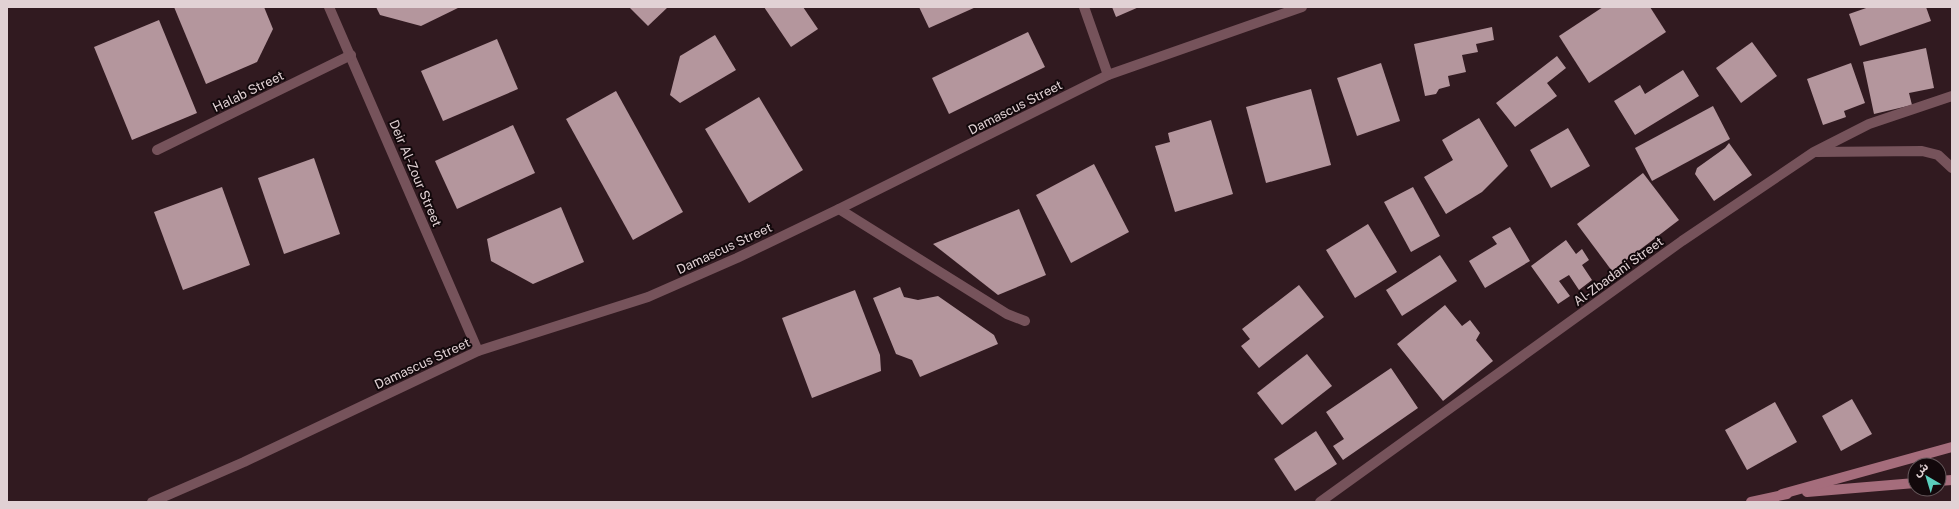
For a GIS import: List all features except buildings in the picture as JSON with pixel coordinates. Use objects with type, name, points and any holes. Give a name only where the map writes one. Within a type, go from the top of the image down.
[{"type":"main road","points":[[1750,502],[1952,447]]},
{"type":"main road","points":[[1782,494],[1907,484]]},
{"type":"street","name":"Deir Al-Zour Street","points":[[329,7],[478,351]]},
{"type":"street","points":[[1084,7],[1108,75]]},
{"type":"street","name":"Damascus Street","points":[[152,502],[244,462],[478,351],[648,297],[737,258],[1108,75],[1302,7]]},
{"type":"street","name":"Halab Street","points":[[157,150],[351,55]]},
{"type":"street","name":"Al-Zbadani Street","points":[[1320,502],[1682,241],[1814,152],[1869,124],[1952,96]]},
{"type":"street","points":[[1814,152],[1922,150],[1938,155],[1952,168]]},
{"type":"street","points":[[839,209],[1007,314],[1025,321]]}]
